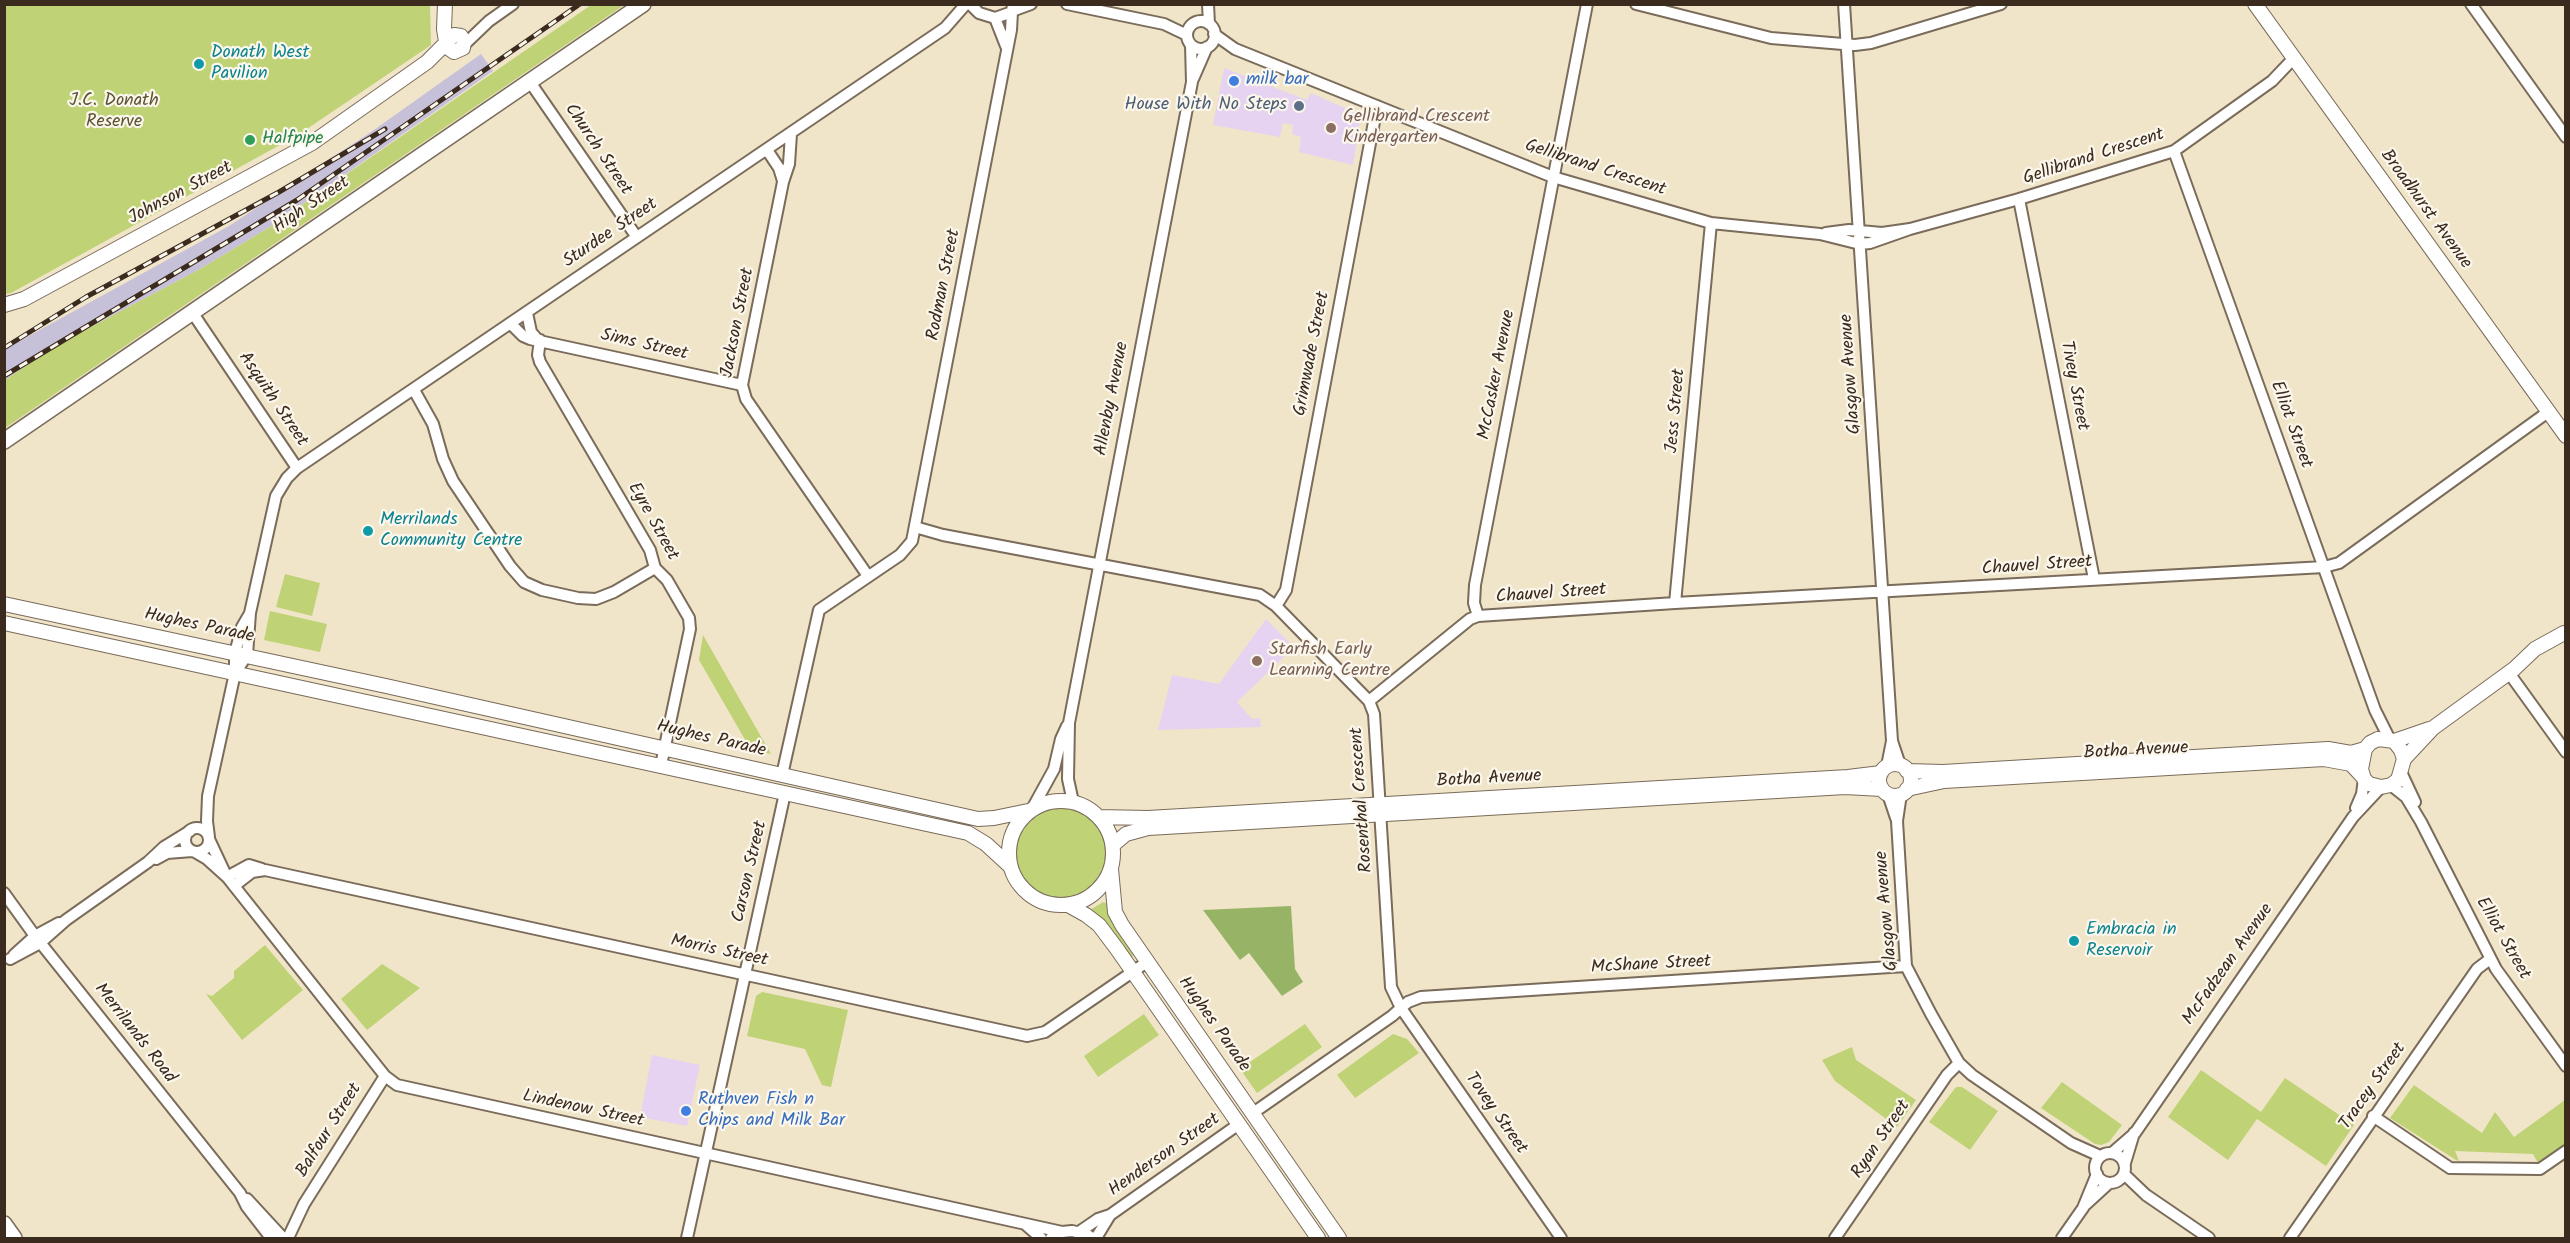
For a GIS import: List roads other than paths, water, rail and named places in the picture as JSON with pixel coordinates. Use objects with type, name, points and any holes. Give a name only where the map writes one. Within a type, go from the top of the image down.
[{"type":"main road","name":"High Street","points":[[4,441],[643,4]]},
{"type":"main road","points":[[4,1224],[14,1239]]},
{"type":"street","points":[[446,4],[444,29],[455,41]]},
{"type":"street","name":"Johnson Street","points":[[4,305],[24,299],[312,143],[455,41],[513,4]]},
{"type":"street","points":[[968,4],[979,13],[995,18],[1012,9],[1032,4]]},
{"type":"street","name":"Sturdee Street","points":[[945,28],[968,4]]},
{"type":"street","points":[[1067,4],[1164,24],[1195,23],[1212,29]]},
{"type":"street","points":[[1164,24],[1199,49],[1208,47],[1212,29],[1206,4]]},
{"type":"street","points":[[1189,40],[1189,28],[1195,23],[1206,4]]},
{"type":"street","name":"McCasker Avenue","points":[[1478,616],[1474,603],[1475,585],[1587,4]]},
{"type":"street","points":[[1636,4],[1771,38],[1848,45],[1871,44],[2001,4]]},
{"type":"street","name":"Glasgow Avenue","points":[[1844,4],[1894,769]]},
{"type":"street","name":"Broadhurst Avenue","points":[[2255,4],[2565,436]]},
{"type":"street","points":[[2472,4],[2565,137]]},
{"type":"street","name":"Rodman Street","points":[[914,530],[1007,49],[1012,9]]},
{"type":"street","name":"Sturdee Street","points":[[297,468],[945,28],[979,13]]},
{"type":"street","points":[[995,18],[1007,49]]},
{"type":"street","name":"Gellibrand Crescent","points":[[1212,29],[1234,49]]},
{"type":"street","name":"Allenby Avenue","points":[[1189,40],[1192,82]]},
{"type":"street","name":"Gellibrand Crescent","points":[[1208,47],[1234,49],[1553,177],[1711,222],[1820,234],[1860,244],[2019,199],[2174,151],[2297,64]]},
{"type":"street","name":"Allenby Avenue","points":[[1073,802],[1068,772],[1069,723],[1192,82],[1208,47]]},
{"type":"street","name":"Church Street","points":[[530,82],[636,236]]},
{"type":"street","name":"Grimwade Street","points":[[1276,606],[1286,590],[1377,106]]},
{"type":"street","name":"Jackson Street","points":[[791,134],[789,164],[783,182],[742,385],[746,399],[868,576]]},
{"type":"street","points":[[767,150],[779,168],[783,182]]},
{"type":"street","name":"Elliot Street","points":[[2174,151],[2375,710],[2392,740]]},
{"type":"street","name":"Tivey Street","points":[[2019,199],[2094,579]]},
{"type":"street","name":"Jess Street","points":[[1676,603],[1711,222]]},
{"type":"street","name":"Gellibrand Crescent","points":[[1820,234],[1859,231],[1882,233],[1910,229]]},
{"type":"street","name":"Asquith Street","points":[[192,312],[297,468],[287,478],[276,496],[250,614],[242,627],[241,654],[208,796],[209,838]]},
{"type":"street","points":[[527,313],[531,332],[539,340]]},
{"type":"street","name":"Sims Street","points":[[511,324],[523,336],[742,385]]},
{"type":"street","name":"Eyre Street","points":[[539,340],[540,363],[650,550],[655,568],[667,580],[690,623],[661,765]]},
{"type":"street","points":[[414,390],[433,424],[443,459],[453,481],[510,566],[525,582],[542,591],[596,599],[614,592],[655,568]]},
{"type":"street","name":"Chauvel Street","points":[[1478,616],[2324,567],[2339,563],[2548,412]]},
{"type":"street","points":[[785,793],[782,775],[819,610],[905,551],[912,542],[914,530]]},
{"type":"street","name":"Rosenthal Crescent","points":[[914,530],[1260,595],[1276,606],[1369,701],[1374,714],[1391,987],[1401,1008]]},
{"type":"street","name":"Hughes Parade","points":[[4,604],[386,686],[978,819],[1030,810]]},
{"type":"street","points":[[1369,701],[1470,619],[1478,616]]},
{"type":"street","name":"Hughes Parade","points":[[4,623],[968,833],[986,844],[1010,866]]},
{"type":"street","points":[[2433,728],[2370,745],[2362,759],[2364,778],[2369,784],[2386,786],[2433,728],[2511,671],[2535,649],[2564,632]]},
{"type":"street","points":[[2511,671],[2565,752]]},
{"type":"street","points":[[382,705],[386,686]]},
{"type":"street","name":"Elliot Street","points":[[2370,745],[2377,728],[2375,710]]},
{"type":"street","name":"Allenby Avenue","points":[[1030,810],[1054,769],[1061,739],[1069,723]]},
{"type":"street","points":[[2392,740],[2401,750],[2403,765]]},
{"type":"street","name":"Botha Avenue","points":[[1113,845],[1126,834],[1148,828],[1239,818],[1710,790],[1845,787],[1894,791],[1944,781],[2031,771],[2252,758],[2328,749],[2351,753],[2370,745]]},
{"type":"street","name":"Botha Avenue","points":[[2252,758],[2337,760],[2351,764],[2364,778]]},
{"type":"street","name":"Elliot Street","points":[[2403,765],[2421,822]]},
{"type":"street","points":[[1054,769],[1068,772]]},
{"type":"street","points":[[1894,769],[1910,780],[1894,791],[1879,781],[1894,769]]},
{"type":"street","name":"Botha Avenue","points":[[1710,790],[1848,777],[1894,769],[2031,771]]},
{"type":"street","name":"McFadzean Avenue","points":[[2353,817],[2362,794],[2364,778]]},
{"type":"street","name":"Elliot Street","points":[[2386,786],[2406,797],[2421,822],[2490,959],[2565,1066]]},
{"type":"street","name":"McFadzean Avenue","points":[[2112,1153],[2134,1133],[2353,817],[2386,786]]},
{"type":"street","name":"Glasgow Avenue","points":[[1894,791],[1906,966],[1959,1063],[1972,1075],[2071,1143],[2097,1166],[2119,1175]]},
{"type":"street","name":"Carson Street","points":[[687,1239],[785,793]]},
{"type":"street","name":"Asquith Street","points":[[191,830],[208,796]]},
{"type":"street","points":[[1059,800],[1083,805],[1099,817],[1108,830],[1113,845],[1111,869],[1104,882],[1094,893],[1082,901],[1068,905],[1055,905],[1032,896],[1022,888],[1010,866],[1009,850],[1011,836],[1018,822],[1030,810],[1059,800]]},
{"type":"street","name":"Botha Avenue","points":[[1099,817],[1239,818]]},
{"type":"street","points":[[7,961],[148,862],[164,847],[191,830],[202,829],[209,838],[206,849],[167,854],[148,862]]},
{"type":"street","points":[[191,830],[185,842],[194,852]]},
{"type":"street","name":"Lindenow Street","points":[[209,838],[230,881]]},
{"type":"street","name":"Lindenow Street","points":[[194,852],[207,859],[230,881],[385,1076],[404,1088],[1062,1232],[1079,1232]]},
{"type":"street","name":"Hughes Parade","points":[[1111,869],[1115,912],[1147,962],[1339,1239]]},
{"type":"street","name":"Morris Street","points":[[230,881],[252,872],[265,870],[1034,1036],[1045,1032],[1147,962]]},
{"type":"street","name":"Merrilands Road","points":[[4,892],[38,939],[240,1193],[251,1202],[280,1238]]},
{"type":"street","name":"Hughes Parade","points":[[1068,905],[1098,925],[1318,1239]]},
{"type":"street","name":"Tracey Street","points":[[2290,1239],[2476,969],[2490,959]]},
{"type":"street","name":"McShane Street","points":[[1401,1008],[1408,1002],[1421,997],[1906,966]]},
{"type":"street","points":[[1253,1113],[1401,1008]]},
{"type":"street","name":"Tovey Street","points":[[1401,1008],[1561,1239]]},
{"type":"street","name":"Ryan Street","points":[[1835,1239],[1947,1075],[1959,1063]]},
{"type":"street","name":"Balfour Street","points":[[280,1238],[385,1076]]},
{"type":"street","points":[[2373,1116],[2450,1168],[2540,1169],[2565,1151]]},
{"type":"street","name":"Henderson Street","points":[[1079,1232],[1098,1219],[1110,1215],[1239,1124]]},
{"type":"street","name":"McFadzean Avenue","points":[[2062,1239],[2083,1208],[2119,1175],[2134,1133]]},
{"type":"street","points":[[2097,1166],[2112,1153],[2120,1156],[2119,1175],[2209,1239]]},
{"type":"street","name":"McFadzean Avenue","points":[[2083,1208],[2097,1166]]},
{"type":"street","points":[[1293,1202],[1307,1192]]},
{"type":"street","name":"Henderson Street","points":[[1094,1239],[1110,1215]]},
{"type":"street","points":[[1026,1224],[1041,1239]]},
{"type":"street","points":[[1051,1239],[1062,1232]]},
{"type":"street","points":[[1079,1232],[1094,1239]]},
{"type":"railway","points":[[4,376],[297,200],[580,4]]},
{"type":"railway","points":[[4,348],[86,297],[279,192],[385,129]]},
{"type":"place","name":"Donath West Pavilion","points":[[199,64]]},
{"type":"place","name":"milk bar","points":[[1234,81]]},
{"type":"place","name":"House With No Steps","points":[[1299,106]]},
{"type":"place","name":"Gellibrand Crescent Kindergarten","points":[[1331,128]]},
{"type":"place","name":"Halfpipe","points":[[250,140]]},
{"type":"place","name":"Merrilands Community Centre","points":[[368,531]]},
{"type":"place","name":"Starfish Early Learning Centre","points":[[1257,661]]},
{"type":"place","name":"Embracia in Reservoir","points":[[2074,941]]},
{"type":"place","name":"Ruthven Fish n Chips and Milk Bar","points":[[686,1111]]},
{"type":"park label","name":"J.C. Donath Reserve","points":[[114,112]]}]
